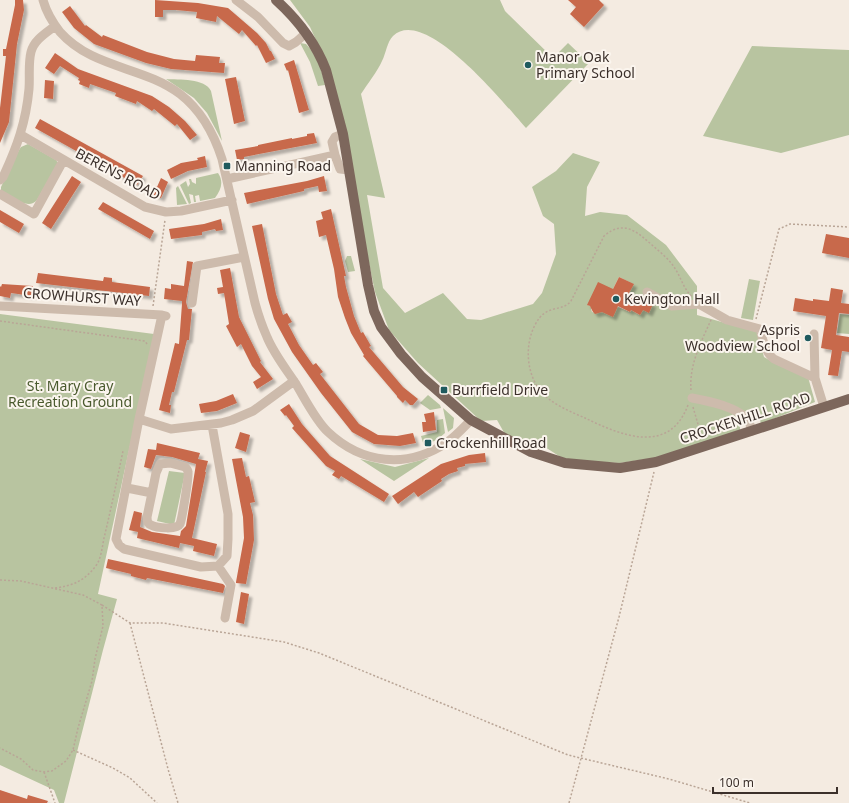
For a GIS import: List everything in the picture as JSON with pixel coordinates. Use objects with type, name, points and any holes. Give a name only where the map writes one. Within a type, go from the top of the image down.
[{"type":"main road","name":"CROCKENHILL ROAD","points":[[276,0],[306,34],[323,62],[326,70],[343,134],[368,285],[374,311],[381,327],[401,354],[422,377],[470,420],[531,452],[565,463],[620,468],[656,462],[849,399]]},
{"type":"street","points":[[43,0],[55,26],[67,40],[85,53],[158,81],[186,99],[208,123],[218,147],[227,179],[255,303],[267,338],[311,409],[327,431],[352,450],[368,456],[389,460],[404,459],[417,457],[447,442],[470,420]]},
{"type":"street","points":[[236,0],[258,17],[283,43],[289,46],[306,34]]},
{"type":"street","points":[[0,180],[3,177],[21,135],[29,89],[31,52],[40,38],[55,26]]},
{"type":"street","points":[[343,134],[335,137],[332,142],[340,169],[350,170]]},
{"type":"street","name":"BERENS ROAD","points":[[21,135],[145,207],[166,212],[181,211],[232,200]]},
{"type":"street","points":[[227,179],[335,155]]},
{"type":"street","points":[[0,194],[34,214],[63,160]]},
{"type":"street","points":[[192,303],[197,266],[244,257]]},
{"type":"street","points":[[647,292],[672,306],[699,304],[727,320],[760,329],[768,355],[815,378]]},
{"type":"street","name":"CROWHURST WAY","points":[[0,306],[164,316],[139,419]]},
{"type":"street","points":[[814,334],[815,378],[824,407]]},
{"type":"street","points":[[212,425],[228,514],[227,556],[218,566],[201,567],[124,549],[119,545],[116,539],[127,488],[139,419],[171,429],[212,425],[232,420],[253,411],[294,381]]},
{"type":"street","points":[[692,398],[713,402],[739,412],[749,421],[752,431]]},
{"type":"street","points":[[170,463],[185,467],[188,472],[185,496],[180,524],[176,528],[171,529],[151,525],[148,521],[147,517],[152,492],[156,473],[160,464],[170,463]]},
{"type":"street","points":[[127,488],[152,492]]},
{"type":"street","points":[[218,566],[231,585],[225,618]]},
{"type":"path","points":[[152,316],[166,212]]},
{"type":"path","points":[[754,327],[779,229],[790,224],[849,227]]},
{"type":"path","points":[[692,398],[682,417],[676,425],[668,431],[655,437],[643,438],[631,436],[604,427],[552,400],[540,390],[532,377],[528,355],[533,330],[539,318],[554,308],[567,306],[604,236],[613,230],[628,228],[641,236],[674,267],[687,292],[699,304]]},
{"type":"path","points":[[704,446],[692,398],[690,378],[694,361],[714,312]]},
{"type":"path","points":[[0,321],[145,341],[147,344],[146,348]]},
{"type":"path","points":[[55,588],[69,586],[76,583],[85,577],[96,566],[102,546],[124,448]]},
{"type":"path","points":[[569,803],[619,617],[656,462]]},
{"type":"path","points":[[0,580],[20,581],[83,595],[130,623],[163,623],[284,642],[319,653],[568,754],[669,779],[750,803]]},
{"type":"path","points":[[0,748],[21,759],[33,770],[44,772],[52,771],[66,761],[73,750],[92,680],[94,659],[103,626],[102,605]]},
{"type":"path","points":[[130,623],[178,803]]},
{"type":"path","points":[[73,750],[113,768],[130,778],[157,803]]},
{"type":"path","points":[[44,772],[55,803]]},
{"type":"green space","points":[[290,0],[500,0],[505,11],[553,58],[568,43],[589,63],[526,128],[484,81],[444,46],[425,34],[407,30],[391,38],[380,65],[361,94],[385,198],[367,195],[383,288],[405,313],[443,293],[467,319],[481,320],[533,304],[542,293],[556,254],[554,224],[543,216],[532,187],[556,171],[573,153],[600,162],[587,187],[585,216],[600,212],[627,215],[666,245],[697,286],[697,315],[757,332],[764,357],[778,365],[808,377],[815,402],[761,424],[759,416],[740,422],[740,430],[660,457],[620,463],[565,460],[545,447],[526,447],[506,436],[497,420],[481,421],[418,363],[389,330],[375,292],[328,66],[310,27]],"holes":[[[619,277],[633,284],[629,293],[640,315],[631,310],[630,312],[618,307],[595,313],[592,312],[592,307],[588,305],[613,289]]]},
{"type":"green space","points":[[300,43],[306,44],[316,58],[321,68],[325,85],[318,86],[310,62]]},
{"type":"green space","points":[[752,46],[849,50],[849,135],[781,153],[703,136]]},
{"type":"green space","points":[[166,79],[191,80],[208,87],[211,91],[222,141],[207,113],[194,98]]},
{"type":"green space","points":[[28,144],[56,160],[58,163],[37,200],[29,204],[19,202],[1,191],[1,187],[19,150],[21,147]]},
{"type":"green space","points":[[218,173],[221,180],[221,186],[215,198],[200,201],[199,195],[195,196],[196,202],[194,202],[193,195],[189,194],[191,203],[189,204],[180,185],[186,181],[188,187],[190,184],[189,179],[196,184],[196,178]]},
{"type":"green space","points":[[178,186],[187,204],[177,205],[176,188]]},
{"type":"green space","points":[[347,256],[351,256],[355,271],[348,272],[345,261]]},
{"type":"green space","points":[[749,279],[760,281],[753,320],[741,318]]},
{"type":"green space","name":"St. Mary Cray Recreation Ground","points":[[0,314],[154,334],[98,594],[117,599],[64,803],[59,803],[54,790],[0,765]]},
{"type":"green space","points":[[840,314],[849,315],[849,334],[837,333]]},
{"type":"green space","points":[[428,395],[440,405],[441,408],[430,410],[420,403]]},
{"type":"green space","points":[[443,408],[454,418],[453,428],[448,432]]},
{"type":"green space","points":[[443,419],[445,433],[438,439],[424,446],[421,436],[437,432],[437,420]]},
{"type":"green space","points":[[429,458],[394,481],[360,459],[395,467]]},
{"type":"green space","points":[[169,471],[185,473],[174,525],[157,521]]},
{"type":"building","points":[[15,0],[23,0],[24,10],[17,44],[9,122],[0,143],[0,108],[6,56],[3,56],[3,49],[6,49]]},
{"type":"building","points":[[155,0],[198,3],[228,8],[257,33],[266,43],[275,59],[266,63],[257,45],[256,46],[242,30],[239,34],[217,16],[216,22],[196,18],[197,12],[163,10],[163,17],[155,17]]},
{"type":"building","points":[[568,0],[599,0],[604,5],[584,27],[570,14],[576,7]]},
{"type":"building","points":[[70,6],[85,26],[86,25],[102,37],[103,35],[147,52],[174,59],[195,61],[196,55],[220,57],[219,63],[225,63],[224,73],[171,69],[146,63],[94,44],[74,28],[62,12]]},
{"type":"building","points":[[55,53],[78,69],[152,96],[169,107],[185,121],[197,135],[190,140],[177,124],[175,126],[154,109],[152,111],[137,101],[136,104],[115,96],[116,93],[90,84],[89,88],[79,84],[79,78],[60,66],[54,74],[45,68]]},
{"type":"building","points":[[294,60],[309,110],[299,113],[288,70],[287,71],[284,64]]},
{"type":"building","points":[[236,77],[245,121],[234,124],[225,79]]},
{"type":"building","points":[[45,80],[54,81],[53,99],[44,98]]},
{"type":"building","points":[[40,119],[143,176],[137,185],[35,128]]},
{"type":"building","points":[[314,133],[317,143],[244,157],[244,159],[237,160],[235,150],[307,136],[307,134]]},
{"type":"building","points":[[205,156],[207,167],[188,171],[171,179],[167,170],[181,163],[198,160],[197,158]]},
{"type":"building","points":[[72,176],[81,182],[51,229],[42,223]]},
{"type":"building","points":[[324,176],[327,191],[319,192],[318,186],[304,189],[304,191],[247,204],[244,193],[307,181]]},
{"type":"building","points":[[161,178],[168,182],[161,198],[151,194],[155,186],[157,187]]},
{"type":"building","points":[[103,202],[154,231],[150,239],[98,209]]},
{"type":"building","points":[[331,209],[346,276],[344,276],[346,287],[354,316],[361,333],[363,332],[371,346],[369,347],[403,387],[418,399],[413,405],[410,405],[405,400],[403,403],[397,397],[363,356],[364,355],[351,333],[338,297],[334,269],[326,235],[319,237],[316,221],[323,219],[321,212]]},
{"type":"building","points":[[0,210],[24,224],[19,233],[0,222]]},
{"type":"building","points":[[221,219],[223,230],[216,231],[215,229],[202,232],[202,235],[171,239],[169,229],[204,224]]},
{"type":"building","points":[[262,224],[276,294],[283,315],[287,313],[292,322],[288,324],[299,345],[313,365],[316,363],[323,372],[320,374],[359,424],[378,435],[397,436],[413,433],[416,443],[400,446],[374,444],[352,432],[321,393],[292,352],[274,319],[268,299],[252,226]]},
{"type":"building","points":[[826,234],[849,238],[849,258],[822,253]]},
{"type":"building","points":[[187,261],[193,262],[186,302],[188,309],[192,309],[189,340],[187,340],[174,392],[172,392],[169,405],[171,405],[170,413],[159,410],[175,343],[179,344],[182,301],[164,299],[165,288],[171,289],[171,284],[184,286]]},
{"type":"building","points":[[230,268],[239,317],[261,361],[260,362],[273,379],[257,389],[253,382],[261,377],[252,366],[241,344],[237,347],[226,326],[229,324],[224,293],[218,294],[217,288],[223,287],[220,270]]},
{"type":"building","points":[[38,273],[103,281],[104,277],[112,278],[112,282],[150,287],[149,296],[36,283]]},
{"type":"building","name":"Kevington Hall","points":[[619,277],[634,284],[629,293],[653,304],[649,313],[643,310],[640,315],[631,310],[630,312],[618,306],[613,317],[602,312],[595,314],[590,306],[587,305],[598,282],[613,289]]},
{"type":"building","points":[[2,284],[33,286],[32,296],[11,293],[10,298],[0,296],[0,286],[1,287]]},
{"type":"building","points":[[831,288],[843,290],[841,303],[849,304],[849,314],[839,313],[836,335],[849,337],[849,352],[842,351],[838,376],[828,375],[832,350],[821,348],[826,316],[793,311],[795,298],[813,301],[813,299],[829,301]]},
{"type":"building","points":[[233,394],[237,403],[217,411],[201,413],[199,404],[216,401]]},
{"type":"building","points":[[289,404],[302,424],[330,456],[389,494],[384,502],[341,476],[339,479],[332,475],[335,471],[326,466],[292,428],[294,426],[286,415],[285,416],[280,410]]},
{"type":"building","points":[[434,412],[436,430],[423,432],[422,422],[426,422],[424,414]]},
{"type":"building","points":[[240,432],[250,435],[246,452],[235,448]]},
{"type":"building","points":[[157,443],[200,453],[198,459],[208,461],[192,538],[217,544],[214,556],[193,551],[194,546],[180,543],[179,548],[137,538],[138,532],[129,530],[134,511],[142,513],[140,527],[152,532],[180,536],[181,531],[186,526],[196,464],[172,457],[156,455],[151,469],[144,467],[148,449],[156,450]]},
{"type":"building","points":[[485,453],[486,462],[465,464],[465,466],[457,468],[458,471],[441,479],[442,481],[418,497],[414,492],[398,504],[392,496],[441,464],[469,455]]},
{"type":"building","points":[[242,458],[246,477],[249,476],[255,502],[250,503],[253,515],[254,540],[246,584],[236,583],[244,538],[243,517],[232,459]]},
{"type":"building","points":[[108,559],[223,584],[225,586],[223,593],[147,578],[146,580],[131,576],[131,574],[106,568]]},
{"type":"building","points":[[241,592],[249,594],[244,624],[236,622]]},
{"type":"building","points":[[0,790],[27,799],[28,795],[48,801],[47,803],[0,803]]},
{"type":"place","name":"Manor Oak Primary School","points":[[528,65]]},
{"type":"place","name":"Manning Road","points":[[227,166]]},
{"type":"place","name":"Kevington Hall","points":[[616,299]]},
{"type":"place","name":"Aspris Woodview School","points":[[808,338]]},
{"type":"place","name":"Burrfield Drive","points":[[444,390]]},
{"type":"place","name":"Crockenhill Road","points":[[428,443]]}]
